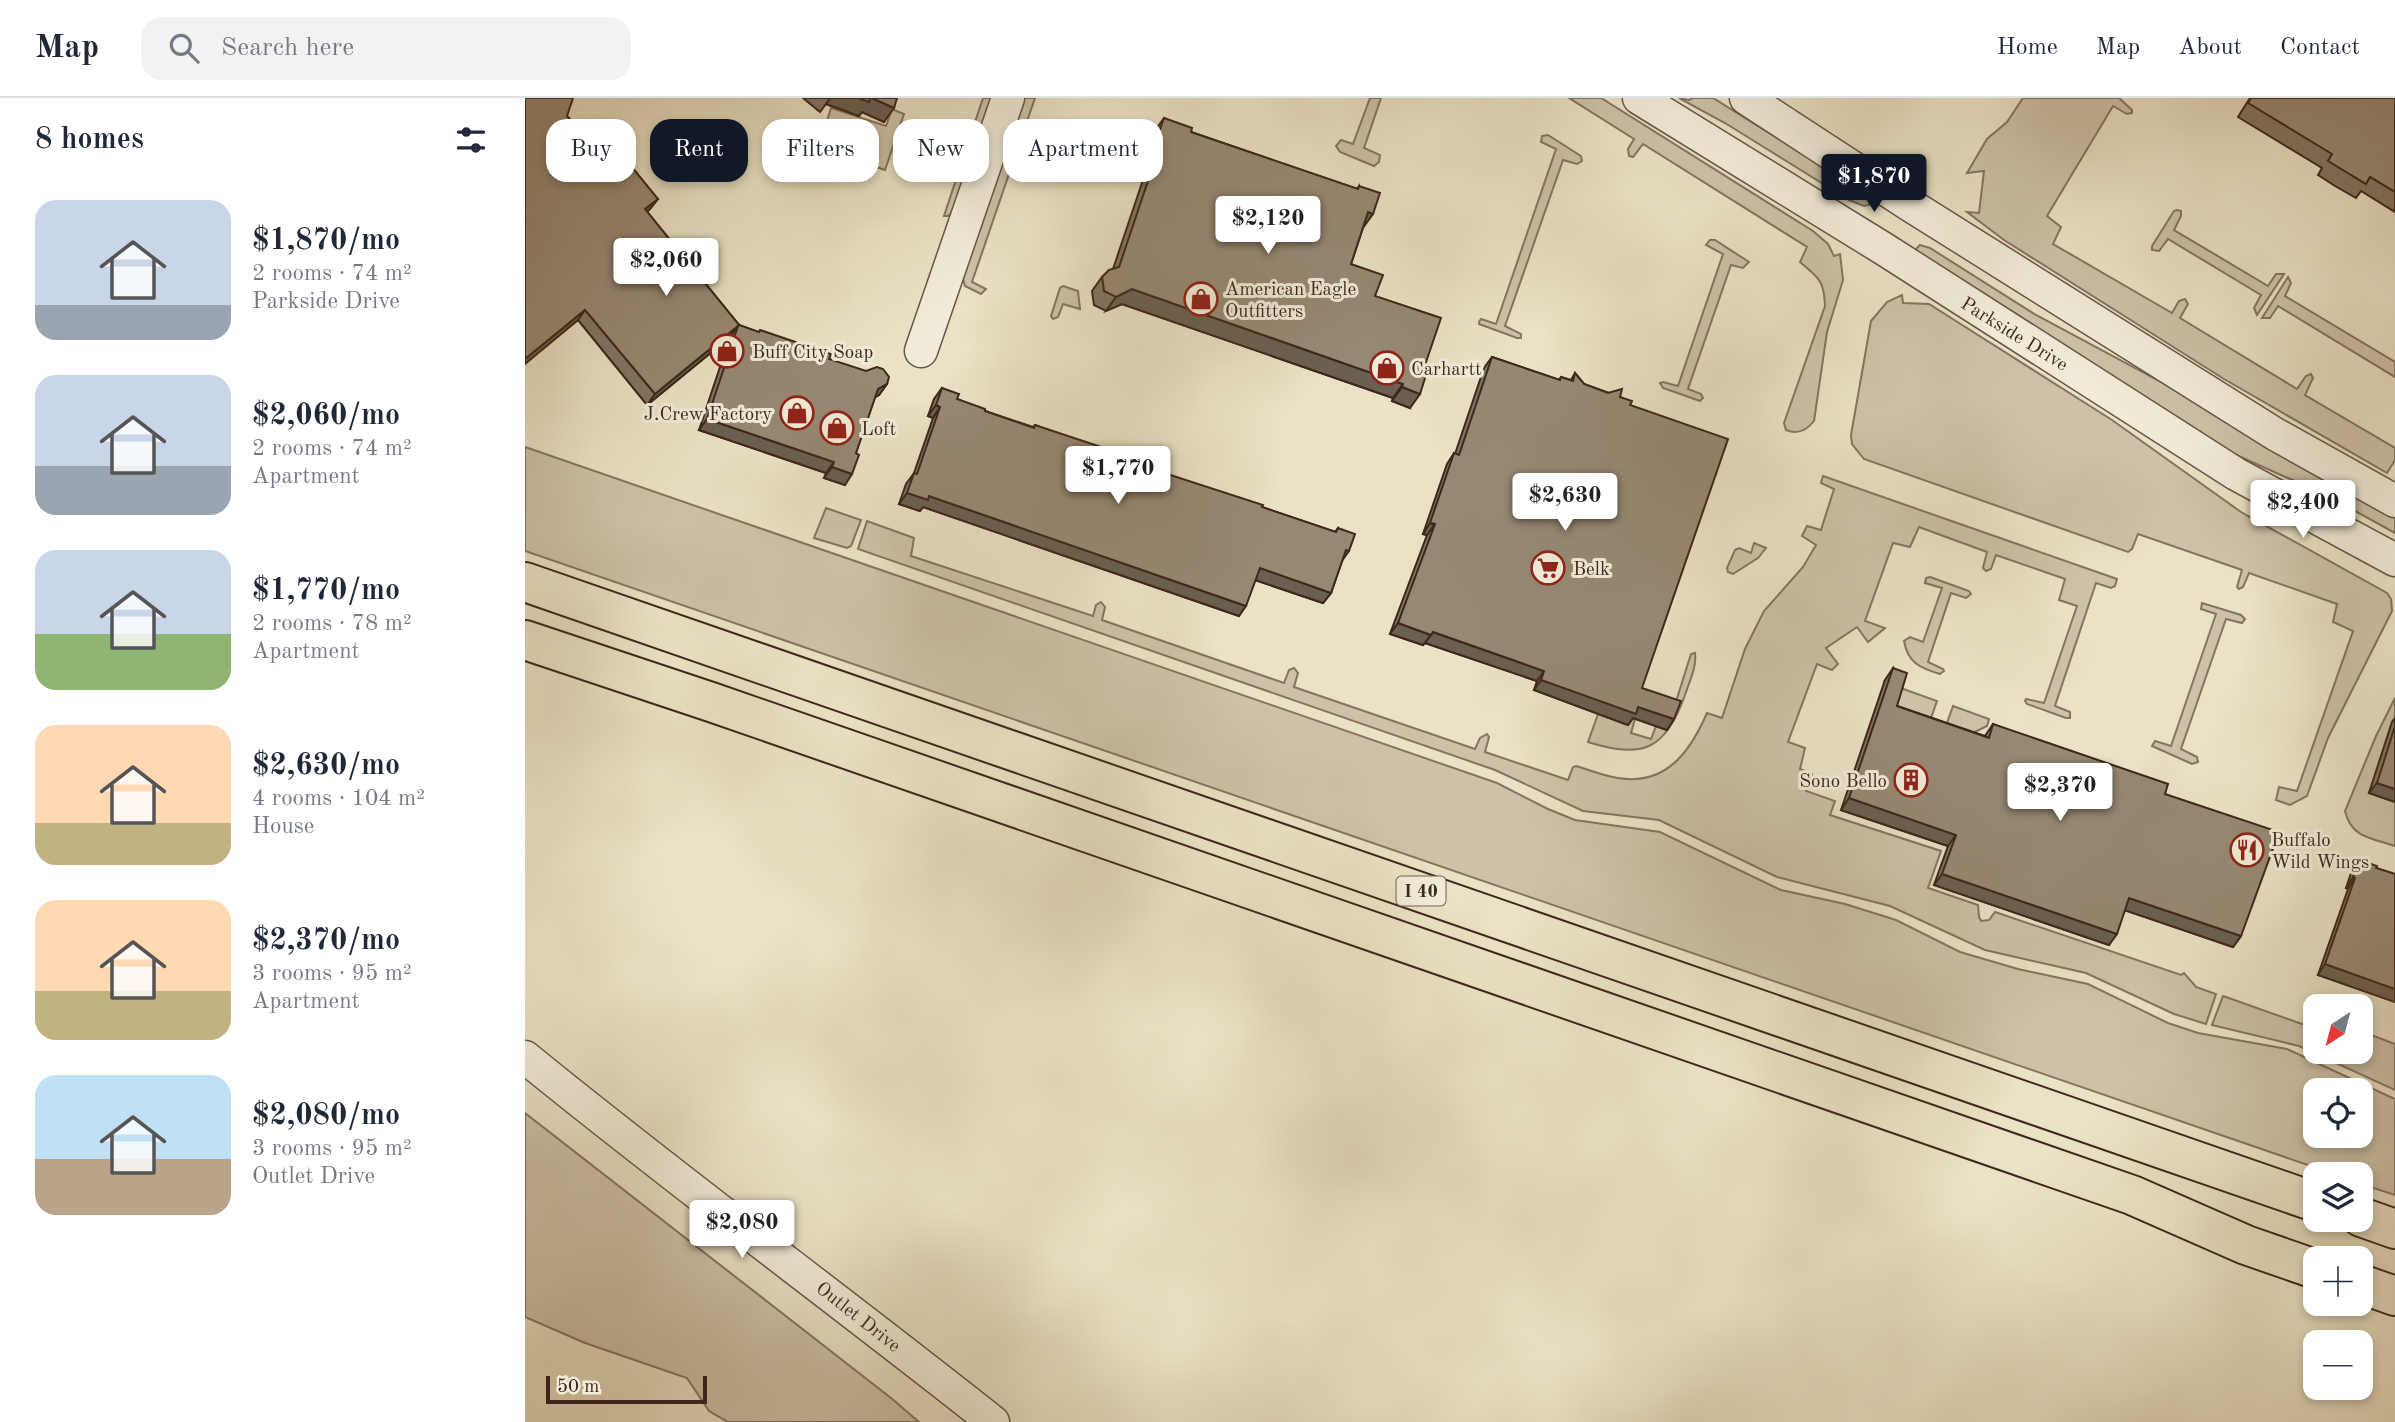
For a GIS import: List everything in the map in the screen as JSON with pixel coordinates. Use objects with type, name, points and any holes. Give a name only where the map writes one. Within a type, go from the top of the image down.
[{"type":"highway","name":"I 40","points":[[525,582],[2303,1198]]},
{"type":"highway","points":[[525,640],[2132,1195],[2246,1245],[2303,1265]]},
{"type":"highway","points":[[2373,1221],[2395,1229]]},
{"type":"highway","points":[[2373,1288],[2395,1296]]},
{"type":"street","points":[[921,351],[1008,98]]},
{"type":"street","name":"Parkside Drive","points":[[1639,98],[1884,249],[2236,474],[2395,560]]},
{"type":"street","points":[[1746,98],[1910,205],[2275,434],[2395,501]]},
{"type":"street","points":[[1884,249],[1910,205]]},
{"type":"street","name":"Outlet Drive","points":[[525,1057],[993,1422]]},
{"type":"shaded area","points":[[983,98],[995,98],[988,119],[976,119]]},
{"type":"shaded area","points":[[1022,98],[1035,98],[1028,119],[1015,119]]},
{"type":"shaded area","points":[[1370,98],[1381,98],[1364,148],[1380,155],[1379,162],[1374,166],[1340,152],[1336,146],[1341,140],[1353,144]]},
{"type":"shaded area","points":[[1569,98],[1601,98],[1813,231],[1828,244],[1834,256],[1840,254],[1843,280],[1827,332],[1814,421],[1808,427],[1798,432],[1790,431],[1786,430],[1784,423],[1825,306],[1819,280],[1800,262],[1807,247],[1643,144],[1633,157],[1629,156],[1628,149],[1634,139]]},
{"type":"shaded area","points":[[1679,98],[1713,98],[1851,184],[1870,199],[1869,205],[1864,206],[1849,200],[1725,123]]},
{"type":"shaded area","points":[[2023,98],[2119,98],[2132,110],[2132,113],[2127,114],[2113,106],[2047,216],[2061,227],[2053,244],[2172,313],[2179,301],[2185,299],[2188,304],[2180,318],[2297,389],[2306,376],[2311,374],[2313,378],[2305,395],[2395,448],[2395,460],[2387,473],[2224,379],[2004,240],[1967,212],[1979,213],[1984,171],[1967,173],[1987,139],[2007,122]]},
{"type":"shaded area","points":[[831,108],[865,119],[828,119]]},
{"type":"shaded area","points":[[892,109],[904,114],[902,119],[893,119],[893,146],[885,170],[879,168],[879,124],[886,126]]},
{"type":"shaded area","points":[[1548,135],[1581,156],[1582,161],[1577,164],[1563,160],[1505,326],[1521,334],[1521,338],[1517,338],[1479,322],[1481,319],[1496,324],[1556,149],[1541,142],[1542,136]]},
{"type":"shaded area","points":[[1003,154],[1003,182],[1006,182],[972,282],[986,289],[981,294],[965,286],[962,275]]},
{"type":"shaded area","points":[[955,182],[965,182],[955,210],[944,216]]},
{"type":"shaded area","points":[[2177,210],[2181,211],[2181,216],[2174,230],[2268,286],[2276,274],[2284,274],[2257,315],[2254,308],[2261,295],[2168,239],[2159,251],[2152,250],[2152,246]]},
{"type":"shaded area","points":[[1710,240],[1715,240],[1749,262],[1743,268],[1731,265],[1688,389],[1701,394],[1703,398],[1700,401],[1663,388],[1660,383],[1678,386],[1723,254],[1706,245]]},
{"type":"shaded area","points":[[1920,245],[1930,248],[2036,315],[2193,399],[2395,516],[2395,533],[2328,496],[2223,449],[1916,254],[1915,250]]},
{"type":"shaded area","points":[[2288,277],[2291,283],[2285,296],[2395,362],[2395,377],[2278,306],[2270,318],[2262,318]]},
{"type":"shaded area","points":[[1063,286],[1078,291],[1080,309],[1063,304],[1058,317],[1053,319],[1051,316]]},
{"type":"shaded area","points":[[1902,295],[1903,303],[1929,304],[2112,420],[2241,512],[2387,593],[2391,599],[2392,611],[2328,738],[2307,796],[2290,805],[2276,800],[2279,787],[2297,791],[2353,631],[2333,622],[2337,604],[2249,573],[2243,587],[2239,589],[2237,587],[2242,570],[2138,534],[2128,552],[1864,459],[1852,444],[1851,435],[1871,321],[1887,302]]},
{"type":"shaded area","points":[[525,447],[1497,783],[1575,820],[1660,832],[1781,890],[1845,904],[1896,920],[1960,952],[2018,969],[2088,984],[2168,1023],[2198,1033],[2287,1049],[2303,1056],[2303,1064],[2319,1064],[2350,1078],[2303,1078],[2303,1148],[2373,1148],[2373,1089],[2395,1099],[2395,1195],[2373,1188],[2373,1162],[2303,1163],[525,551]]},
{"type":"shaded area","points":[[1823,476],[2117,579],[2115,586],[2111,588],[2096,583],[2055,706],[2070,712],[2070,718],[2066,718],[2025,701],[2044,703],[2077,606],[2059,600],[2065,579],[1996,555],[1991,569],[1986,571],[1983,568],[1987,552],[1919,527],[1910,547],[1893,543],[1865,621],[1885,628],[1868,642],[1857,627],[1826,648],[1838,664],[1832,670],[1817,664],[1788,742],[1805,748],[1800,769],[1812,774],[1806,791],[1835,801],[1830,815],[1941,851],[1928,888],[1978,905],[1981,921],[1989,920],[1995,912],[2181,975],[2184,973],[2196,987],[2216,994],[2206,1024],[2174,1014],[2086,973],[1985,950],[1890,906],[1777,877],[1659,820],[1583,811],[1495,770],[858,549],[867,521],[914,538],[911,556],[1093,616],[1096,605],[1101,602],[1105,607],[1102,620],[1284,683],[1289,670],[1294,668],[1298,673],[1294,687],[1475,749],[1480,738],[1487,734],[1489,737],[1485,752],[1568,780],[1573,767],[1576,766],[1613,777],[1635,779],[1650,777],[1674,763],[1693,741],[1707,713],[1722,718],[1745,649],[1764,611],[1803,567],[1816,545],[1802,536],[1807,526],[1821,530],[1834,489],[1821,483]]},
{"type":"shaded area","points":[[826,508],[861,520],[851,546],[847,548],[814,538]]},
{"type":"shaded area","points":[[1754,543],[1766,548],[1758,558],[1733,574],[1728,572],[1727,568],[1735,550],[1739,548],[1751,553]]},
{"type":"shaded area","points":[[1930,577],[1971,594],[1966,598],[1951,593],[1928,662],[1943,669],[1940,674],[1916,664],[1904,641],[1910,637],[1923,642],[1942,588],[1925,583],[1926,578]]},
{"type":"shaded area","points":[[2202,603],[2241,615],[2245,619],[2242,623],[2226,619],[2181,749],[2197,757],[2198,762],[2192,764],[2152,746],[2155,741],[2171,746],[2216,614],[2201,609]]},
{"type":"shaded area","points":[[1695,653],[1695,664],[1678,713],[1670,728],[1660,738],[1650,746],[1624,750],[1588,742],[1598,714],[1628,724],[1631,717],[1635,719],[1631,733],[1651,739],[1656,726],[1667,730],[1691,654]]},
{"type":"shaded area","points":[[1884,682],[1937,701],[1931,718],[1890,706]]},
{"type":"shaded area","points":[[2395,698],[2395,723],[2369,793],[2395,802],[2395,846],[2357,832],[2345,811]]},
{"type":"shaded area","points":[[1953,706],[1989,719],[1987,726],[1973,733],[1949,726],[1947,723]]},
{"type":"shaded area","points":[[2223,996],[2303,1024],[2303,1048],[2299,1046],[2212,1025]]},
{"type":"shaded area","points":[[2373,1036],[2395,1044],[2395,1090],[2338,1064],[2373,1064]]},
{"type":"shaded area","points":[[525,1113],[919,1422],[728,1422],[709,1411],[687,1378],[585,1343],[525,1317]]},
{"type":"building","points":[[525,98],[573,98],[567,116],[569,119],[546,119],[546,182],[636,182],[636,172],[658,199],[645,209],[739,325],[831,354],[829,359],[866,371],[877,367],[883,369],[889,377],[887,384],[878,389],[856,453],[859,455],[852,474],[832,467],[834,462],[707,419],[738,326],[655,394],[585,310],[525,359]]},
{"type":"building","points":[[872,98],[897,98],[894,108]]},
{"type":"building","points":[[2251,98],[2395,98],[2395,192],[2370,177],[2366,184],[2328,161],[2332,154],[2248,103]]},
{"type":"building","points":[[1164,118],[1192,128],[1191,132],[1358,189],[1359,186],[1380,193],[1373,214],[1368,212],[1351,264],[1383,275],[1375,296],[1441,318],[1422,374],[1426,375],[1420,394],[1402,387],[1403,384],[1132,289],[1116,297],[1104,291],[1102,277],[1109,270],[1119,267],[1148,182],[1163,182]]},
{"type":"building","name":"Belk","points":[[1492,357],[1560,380],[1561,377],[1573,381],[1575,373],[1584,384],[1608,393],[1622,389],[1620,397],[1632,401],[1630,405],[1728,439],[1642,688],[1681,701],[1674,719],[1638,707],[1636,714],[1541,680],[1544,671],[1433,632],[1431,635],[1398,623],[1435,524],[1430,523],[1454,453],[1459,455]]},
{"type":"building","points":[[942,388],[959,394],[957,399],[985,411],[1116,452],[1115,457],[1263,505],[1262,507],[1336,532],[1338,528],[1355,534],[1349,551],[1346,550],[1331,593],[1260,568],[1246,606],[929,496],[928,500],[907,493],[914,473],[917,474],[940,407],[936,405]]},
{"type":"building","points":[[1893,668],[1907,673],[1897,706],[1989,738],[1993,724],[2168,784],[2165,794],[2279,832],[2241,936],[2129,898],[2117,934],[1942,874],[1956,835],[1849,798]]},
{"type":"building","points":[[2395,726],[2395,789],[2377,783]]},
{"type":"building","points":[[2359,860],[2395,874],[2395,989],[2325,964]]},
{"type":"place","name":"American Eagle Outfitters","points":[[1201,299]]},
{"type":"place","name":"Buff City Soap","points":[[727,351]]},
{"type":"place","name":"Carhartt","points":[[1387,368]]},
{"type":"place","name":"J.Crew Factory","points":[[797,413]]},
{"type":"place","name":"Loft","points":[[837,428]]},
{"type":"place","name":"Belk","points":[[1548,568]]},
{"type":"place","name":"Sono Bello","points":[[1911,780]]},
{"type":"place","name":"Buffalo Wild Wings","points":[[2247,850]]}]
